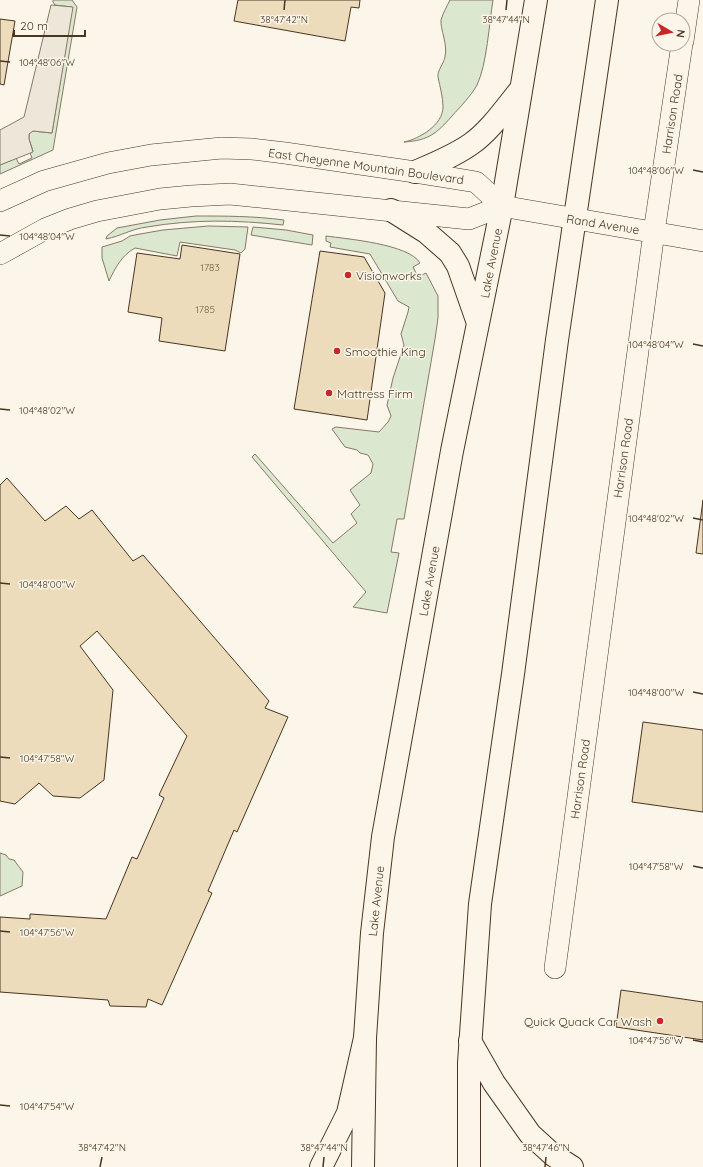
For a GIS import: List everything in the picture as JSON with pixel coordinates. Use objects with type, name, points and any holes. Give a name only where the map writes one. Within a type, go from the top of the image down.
[{"type":"main road","name":"Lake Avenue","points":[[363,1167],[365,1038],[372,933],[383,837],[452,451],[479,325],[502,206],[536,0]]},
{"type":"main road","points":[[469,1167],[469,1063],[480,904],[574,219],[607,0]]},
{"type":"main road","points":[[415,172],[456,154],[472,143],[491,125],[522,88]]},
{"type":"main road","points":[[392,210],[426,232],[450,253],[458,266],[479,325]]},
{"type":"main road","points":[[321,1167],[348,1113],[365,1038]]},
{"type":"main road","points":[[470,1041],[494,1083],[530,1134],[554,1155],[572,1167]]},
{"type":"street","points":[[687,12],[689,0]]},
{"type":"street","name":"Harrison Road","points":[[555,968],[654,232],[681,52]]},
{"type":"street","name":"East Cheyenne Mountain Boulevard","points":[[0,201],[44,181],[108,163],[150,155],[222,148],[252,149],[476,182],[502,206]]},
{"type":"street","points":[[0,254],[46,229],[70,219],[97,211],[160,199],[191,196],[230,194],[469,219],[502,206]]},
{"type":"street","name":"Rand Avenue","points":[[502,206],[703,241]]},
{"type":"green space","points":[[53,0],[72,0],[77,7],[53,150],[0,174],[0,165],[16,158],[19,164],[32,158],[30,153],[33,151],[29,139],[29,133],[33,131],[52,133],[72,7],[55,5]]},
{"type":"green space","points":[[450,0],[493,0],[485,55],[480,76],[475,89],[469,97],[436,132],[420,140],[404,142],[416,138],[429,130],[435,125],[442,114],[443,107],[438,75],[446,52],[441,20]]},
{"type":"green space","points":[[196,216],[251,217],[284,220],[283,225],[215,221],[164,224],[141,228],[106,239],[107,236],[117,228],[160,220]]},
{"type":"green space","points":[[208,226],[248,227],[245,249],[241,253],[235,250],[180,242],[177,256],[135,248],[126,254],[116,267],[109,281],[102,258],[102,247],[122,241],[130,236],[140,234],[163,230]]},
{"type":"green space","points":[[253,227],[286,230],[313,235],[312,245],[251,235]]},
{"type":"green space","points":[[326,236],[362,241],[404,251],[420,263],[413,267],[418,277],[426,273],[438,296],[438,318],[435,339],[404,519],[397,519],[391,552],[399,553],[387,613],[353,607],[366,592],[252,457],[255,454],[333,543],[357,523],[351,514],[360,505],[350,490],[371,473],[373,464],[368,455],[345,447],[332,429],[336,427],[379,432],[388,422],[391,416],[387,405],[393,378],[404,345],[401,334],[409,307],[398,301],[370,254],[330,247],[331,243],[326,241]]},
{"type":"green space","points":[[0,853],[6,855],[9,859],[14,860],[23,872],[22,886],[0,896]]},
{"type":"shaded area","points":[[51,5],[73,7],[52,133],[33,131],[29,134],[29,139],[33,152],[0,165],[0,130],[24,117]]},
{"type":"building","points":[[238,0],[360,0],[359,8],[351,7],[345,41],[234,21]]},
{"type":"building","points":[[0,19],[15,21],[4,85],[0,84]]},
{"type":"building","points":[[182,245],[240,254],[225,351],[159,341],[162,318],[128,312],[137,253],[180,259]]},
{"type":"building","points":[[320,251],[364,257],[385,293],[367,420],[294,409]]},
{"type":"building","points":[[7,478],[45,521],[66,506],[79,519],[92,510],[133,561],[143,555],[269,701],[265,708],[288,717],[237,832],[234,830],[208,891],[212,893],[162,1005],[148,999],[146,1007],[110,1006],[108,1000],[0,992],[0,917],[30,919],[30,914],[106,919],[132,857],[137,859],[164,798],[159,795],[187,736],[97,631],[80,646],[113,690],[104,780],[80,798],[53,796],[39,783],[15,804],[0,801],[0,485]]},
{"type":"building","points":[[703,500],[703,554],[696,553]]},
{"type":"building","points":[[643,722],[703,730],[703,812],[632,802]]},
{"type":"building","name":"Quick Quack Car Wash","points":[[621,990],[703,1002],[703,1040],[616,1027]]},
{"type":"place","name":"Visionworks","points":[[348,275]]},
{"type":"place","name":"Smoothie King","points":[[337,351]]},
{"type":"place","name":"Mattress Firm","points":[[329,393]]},
{"type":"place","name":"Quick Quack Car Wash","points":[[660,1021]]}]
